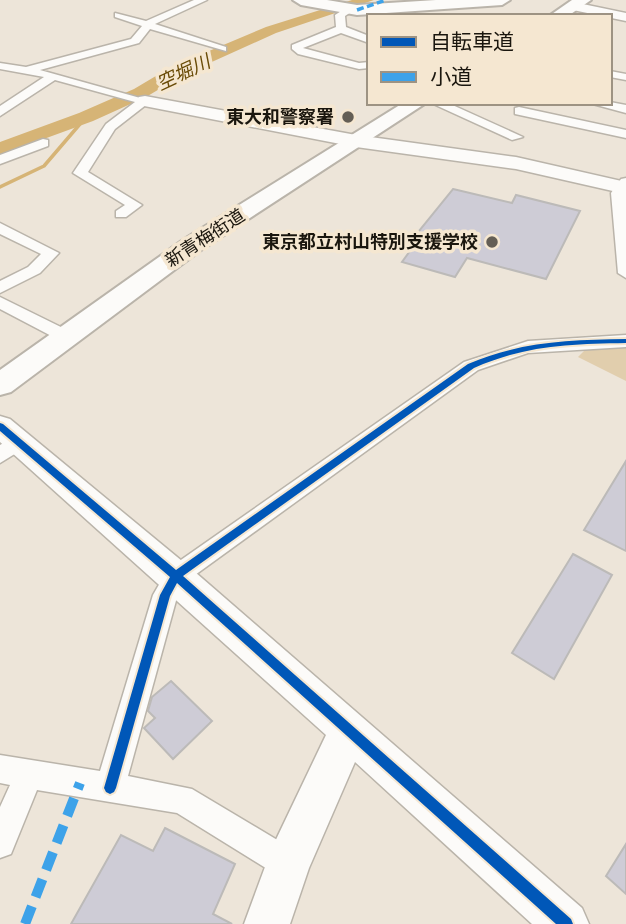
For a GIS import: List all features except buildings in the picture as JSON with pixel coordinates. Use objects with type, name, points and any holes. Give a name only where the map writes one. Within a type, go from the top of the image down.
[{"type":"main road","points":[[301,0],[341,9],[502,0]]},
{"type":"main road","points":[[560,14],[578,3]]},
{"type":"main road","name":"新青梅街道","points":[[0,385],[192,245],[414,105]]},
{"type":"street","points":[[30,69],[135,41],[150,22],[202,0]]},
{"type":"street","points":[[578,3],[626,17]]},
{"type":"street","points":[[341,9],[341,29]]},
{"type":"street","points":[[118,15],[147,27],[222,49]]},
{"type":"street","points":[[367,39],[341,29],[296,47],[302,52],[359,66],[367,65]]},
{"type":"street","points":[[0,66],[30,69],[141,100],[356,141],[516,163],[625,186]]},
{"type":"street","points":[[0,111],[53,76]]},
{"type":"street","points":[[121,214],[135,205],[80,173],[110,127],[141,100]]},
{"type":"street","points":[[442,105],[517,137]]},
{"type":"street","points":[[605,105],[626,109]]},
{"type":"street","points":[[516,163],[520,107],[626,134]]},
{"type":"street","points":[[4,155],[43,143]]},
{"type":"street","points":[[625,186],[618,193],[626,273]]},
{"type":"street","points":[[0,228],[51,253],[34,270],[0,288]]},
{"type":"street","points":[[0,302],[65,336]]},
{"type":"street","points":[[110,788],[165,595],[176,576],[471,366],[505,351],[538,344],[626,341]]},
{"type":"street","points":[[6,441],[176,576],[566,924]]},
{"type":"street","points":[[267,924],[288,864],[349,731]]},
{"type":"street","points":[[0,769],[182,799],[288,864]]},
{"type":"street","points":[[0,843],[29,774]]},
{"type":"shaded area","points":[[587,348],[626,348],[626,381],[578,357]]},
{"type":"waterway","name":"空堀川","points":[[0,149],[86,117],[140,93],[177,71],[271,30],[367,0]]},
{"type":"waterway","points":[[0,187],[44,166],[86,117]]},
{"type":"marked path","points":[[357,10],[386,0]]},
{"type":"marked path","points":[[25,924],[80,783]]},
{"type":"cycle path","points":[[110,788],[165,595],[176,576],[471,366],[528,347],[626,341]]},
{"type":"cycle path","points":[[0,426],[176,576],[566,924]]},
{"type":"place","name":"東大和警察署","points":[[348,117]]},
{"type":"place","name":"東京都立村山特別支援学校","points":[[492,242]]}]
